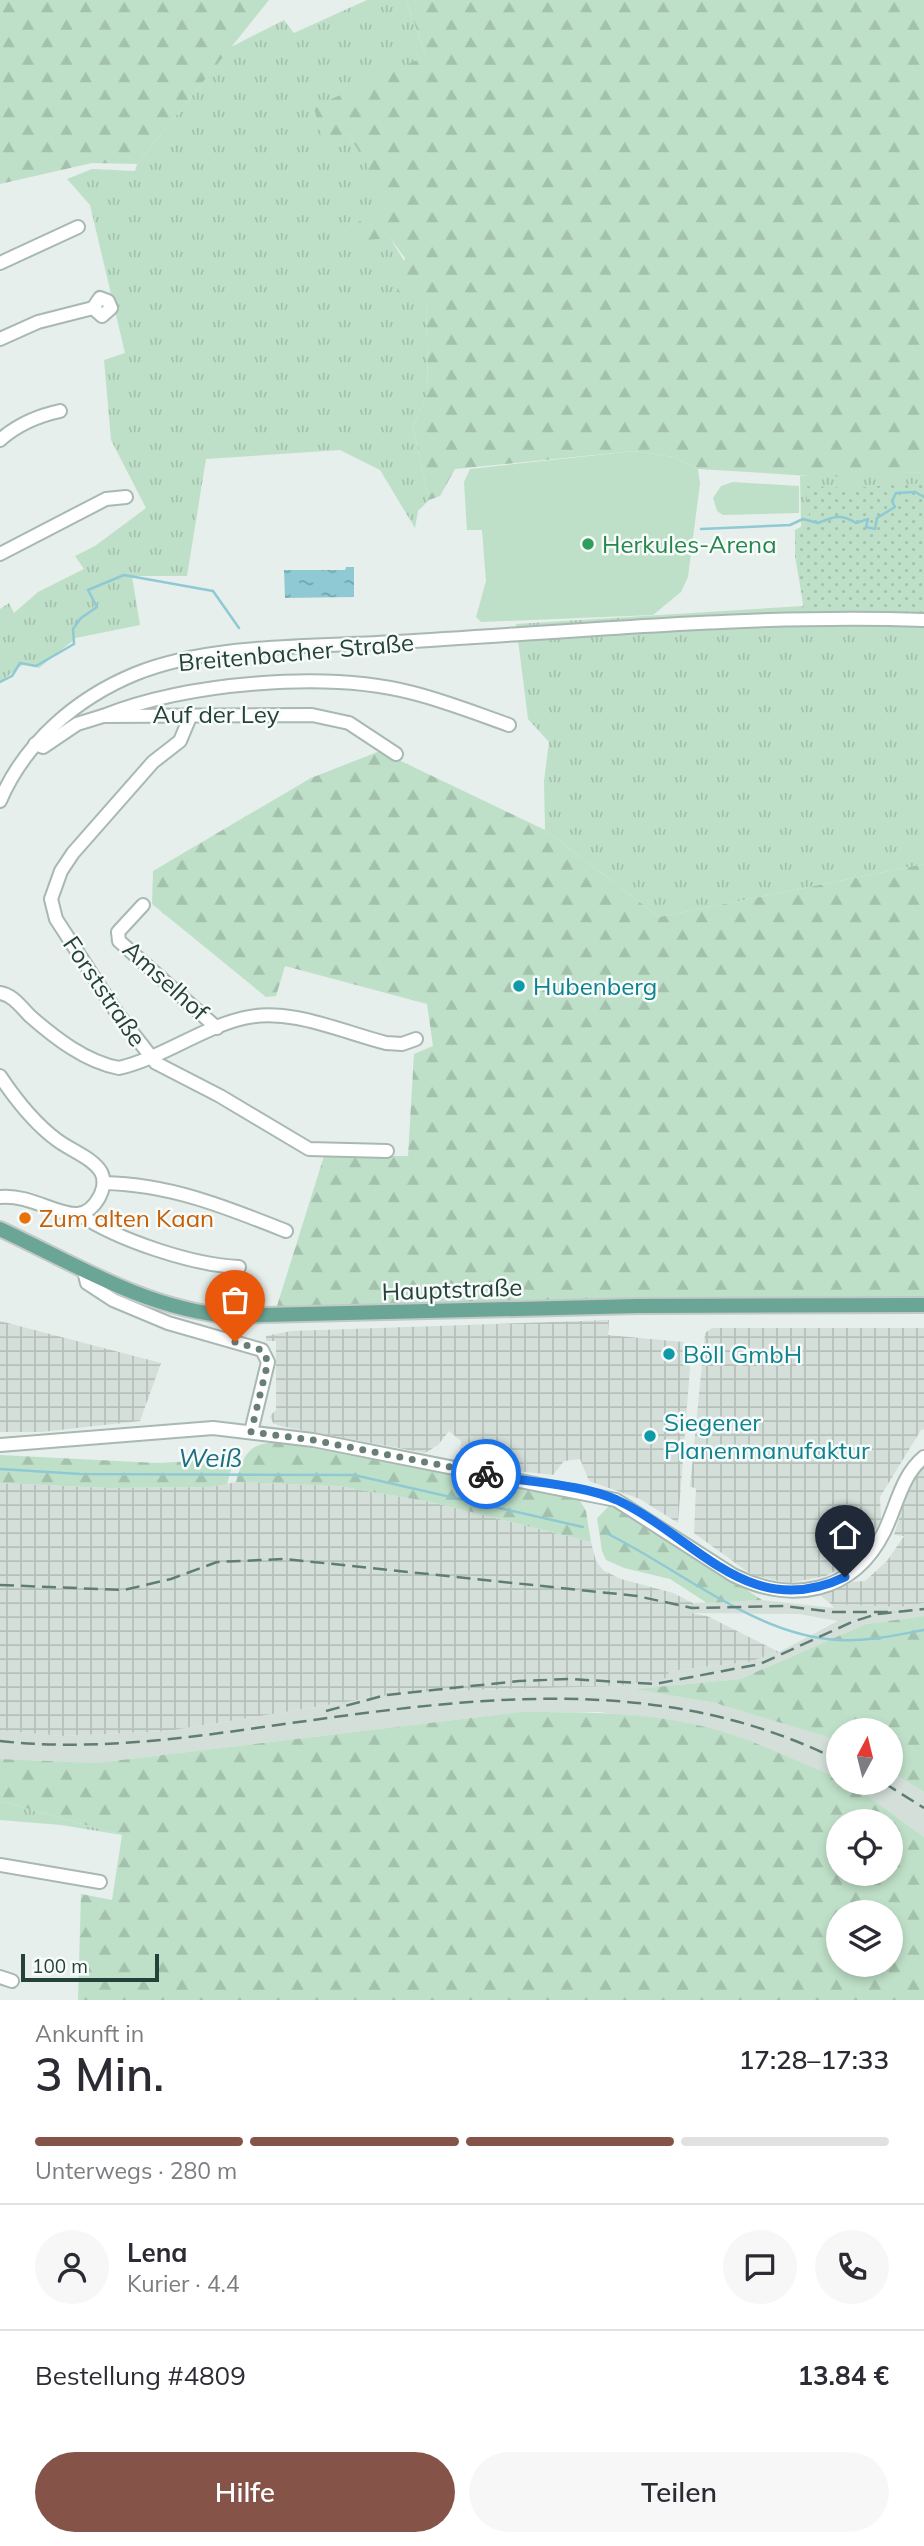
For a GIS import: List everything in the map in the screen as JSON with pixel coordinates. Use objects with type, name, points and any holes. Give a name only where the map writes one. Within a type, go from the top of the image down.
[{"type":"main road","name":"Hauptstraße","points":[[0,1230],[139,1297],[177,1308],[228,1316],[638,1306],[924,1305]]},
{"type":"street","points":[[0,263],[78,226]]},
{"type":"street","points":[[0,339],[38,321],[93,308]]},
{"type":"street","points":[[0,440],[12,429],[40,415],[60,411]]},
{"type":"street","points":[[0,554],[106,499],[126,497]]},
{"type":"street","name":"Breitenbacher Straße","points":[[0,801],[35,744],[78,704],[145,670],[195,658],[276,650],[648,626],[828,618],[924,620]]},
{"type":"street","points":[[103,716],[150,701],[202,691],[306,682],[412,692],[509,725]]},
{"type":"street","name":"Auf der Ley","points":[[35,744],[43,747],[77,724],[103,716],[286,714],[336,720],[360,730],[396,754]]},
{"type":"street","name":"Forststraße","points":[[190,717],[180,741],[153,762],[73,853],[61,871],[51,899],[56,919],[156,1063],[220,1096],[309,1149],[387,1152]]},
{"type":"street","name":"Amselhof","points":[[143,905],[118,932],[124,947],[217,1028]]},
{"type":"street","points":[[0,993],[12,999],[66,1044],[106,1066],[131,1065],[244,1018],[278,1015],[386,1043],[402,1044],[416,1039]]},
{"type":"street","points":[[0,1076],[28,1114],[57,1140],[101,1172],[104,1183],[99,1197],[89,1210],[79,1214]]},
{"type":"street","points":[[104,1183],[135,1184],[193,1195],[286,1231]]},
{"type":"street","points":[[0,1197],[27,1198],[79,1214],[161,1250],[239,1267]]},
{"type":"street","points":[[83,1271],[86,1283],[113,1300],[168,1323],[262,1350],[268,1362],[251,1432]]},
{"type":"street","points":[[0,1445],[213,1427],[313,1440],[595,1493],[616,1500],[753,1585],[793,1592],[826,1586],[863,1563],[883,1534],[906,1477],[924,1457]]},
{"type":"street","points":[[0,1865],[100,1882]]},
{"type":"shaded area","points":[[609,1320],[608,1335],[683,1342],[690,1368],[678,1523],[640,1499],[589,1481],[580,1459],[564,1461],[553,1475],[517,1471],[460,1460],[461,1441],[449,1431],[438,1445],[425,1453],[280,1426],[273,1423],[270,1416],[276,1410],[276,1341],[266,1341],[266,1336],[291,1331]]},
{"type":"shaded area","points":[[0,1321],[161,1363],[140,1421],[42,1432],[0,1432]]},
{"type":"shaded area","points":[[712,1328],[924,1328],[924,1429],[880,1497],[881,1519],[866,1545],[846,1565],[826,1576],[789,1583],[752,1575],[694,1533],[696,1488],[690,1487],[705,1333]]},
{"type":"shaded area","points":[[924,1467],[924,1603],[900,1607],[831,1604],[821,1596],[852,1582],[865,1581],[887,1561],[904,1536],[894,1535],[907,1493]]},
{"type":"shaded area","points":[[236,1482],[338,1486],[431,1502],[591,1542],[596,1561],[604,1571],[621,1579],[673,1593],[693,1603],[692,1613],[707,1616],[779,1652],[748,1662],[669,1671],[667,1678],[617,1686],[407,1692],[168,1731],[62,1736],[0,1730],[0,1483],[109,1488],[211,1487]]},
{"type":"shaded area","points":[[762,1600],[834,1608],[831,1604],[900,1607],[924,1603],[924,1616],[866,1624],[740,1679],[638,1689],[715,1703],[826,1736],[826,1773],[732,1735],[600,1712],[520,1712],[96,1763],[0,1759],[0,1730],[62,1736],[168,1731],[407,1692],[617,1686],[669,1671],[748,1662],[779,1652],[838,1621],[799,1614],[692,1613],[693,1603]]},
{"type":"shaded area","points":[[903,1779],[924,1792],[924,1837],[903,1822],[903,1809],[885,1809],[867,1796],[903,1796]]},
{"type":"green space","points":[[0,0],[269,0],[137,164],[92,163],[0,184]]},
{"type":"green space","points":[[367,0],[406,0],[426,56],[323,143],[348,134],[391,201],[344,231],[390,238],[426,296],[428,392],[413,427],[429,500],[418,511],[415,528],[380,470],[340,450],[206,459],[187,576],[132,576],[140,625],[76,638],[39,668],[25,663],[0,682],[0,609],[9,603],[14,613],[38,592],[84,569],[75,556],[95,546],[146,508],[111,440],[104,360],[125,353],[90,205],[67,179],[92,169],[135,171],[137,164],[231,47],[284,20],[294,33]]},
{"type":"green space","points":[[406,0],[924,0],[924,472],[828,477],[698,469],[674,457],[634,451],[455,469],[440,496],[429,500],[413,427],[428,392],[426,297],[394,303],[405,258],[390,238],[346,242],[344,231],[390,201],[348,134],[323,144],[314,107],[426,56]]},
{"type":"green space","name":"Herkules-Arena","points":[[634,451],[674,457],[698,469],[700,483],[688,577],[681,592],[653,615],[481,622],[476,617],[486,581],[482,530],[467,530],[464,482],[470,469]]},
{"type":"green space","points":[[924,472],[924,864],[659,917],[545,830],[544,781],[549,742],[528,719],[516,624],[803,606],[800,476]]},
{"type":"green space","points":[[733,482],[799,486],[799,513],[723,515],[717,511],[713,498],[721,486]]},
{"type":"green space","points":[[924,483],[924,616],[805,615],[795,556],[795,530],[810,522],[805,486],[850,488]]},
{"type":"green space","points":[[380,751],[545,830],[659,917],[924,864],[924,1299],[276,1309],[324,1156],[408,1156],[414,1054],[433,1046],[427,1004],[285,966],[276,996],[266,997],[152,904],[153,871],[311,778]]},
{"type":"green space","points":[[280,1442],[579,1499],[586,1511],[591,1542],[431,1502],[338,1486],[236,1482],[245,1457],[254,1447]]},
{"type":"green space","points":[[0,1455],[157,1463],[234,1459],[227,1484],[211,1487],[109,1488],[0,1483]]},
{"type":"green space","points":[[609,1506],[644,1522],[762,1600],[707,1603],[670,1579],[624,1568],[606,1560],[597,1518]]},
{"type":"green space","points":[[924,1616],[924,1792],[903,1779],[903,1718],[826,1718],[826,1736],[715,1703],[635,1689],[740,1679],[866,1624]]},
{"type":"green space","points":[[520,1712],[628,1715],[707,1727],[773,1750],[826,1773],[826,1796],[868,1796],[886,1809],[826,1809],[826,1886],[903,1886],[903,1822],[924,1837],[924,2000],[78,2000],[81,1894],[112,1900],[122,1835],[0,1801],[0,1759],[96,1763]]},
{"type":"green space","points":[[0,1801],[122,1835],[61,1825],[0,1820]]},
{"type":"water","points":[[346,567],[354,567],[354,597],[285,598],[284,570],[345,570]]},
{"type":"waterway","points":[[701,529],[790,525],[803,519],[818,523],[840,517],[856,523],[868,519],[866,527],[875,529],[877,518],[895,507],[892,501],[896,493],[915,492],[924,497]]},
{"type":"waterway","points":[[0,682],[12,676],[20,663],[36,666],[74,644],[73,629],[81,618],[97,607],[88,590],[124,575],[213,591],[239,628]]},
{"type":"waterway","name":"Weiß","points":[[0,1469],[80,1474],[354,1475],[583,1527]]},
{"type":"waterway","name":"Weiß","points":[[606,1533],[718,1598],[777,1626],[838,1640],[881,1638],[924,1630]]},
{"type":"railway","points":[[0,1585],[124,1590],[171,1579],[217,1562],[285,1559],[637,1596],[692,1608],[785,1606],[832,1612],[895,1612]]},
{"type":"railway","points":[[326,1711],[386,1695],[519,1681],[569,1679],[655,1684],[760,1664],[852,1622],[877,1614],[924,1609]]},
{"type":"railway","points":[[0,1741],[68,1745],[135,1742],[415,1707],[558,1699],[629,1702],[700,1712],[769,1731],[826,1755]]},
{"type":"railway","points":[[903,1795],[924,1808]]},
{"type":"way so far","points":[[235,1342],[253,1346],[267,1355],[268,1362],[251,1432],[313,1440],[486,1474]]},
{"type":"place","name":"Herkules-Arena","points":[[588,544]]},
{"type":"place","name":"Hubenberg","points":[[519,986]]},
{"type":"place","name":"Zum alten Kaan","points":[[25,1218]]},
{"type":"place","name":"Böll GmbH","points":[[669,1354]]},
{"type":"place","name":"Siegener Planenmanufaktur","points":[[650,1436]]},
{"type":"route","points":[[486,1474],[595,1493],[616,1500],[753,1585],[775,1591],[793,1592],[826,1586],[845,1577]]}]
